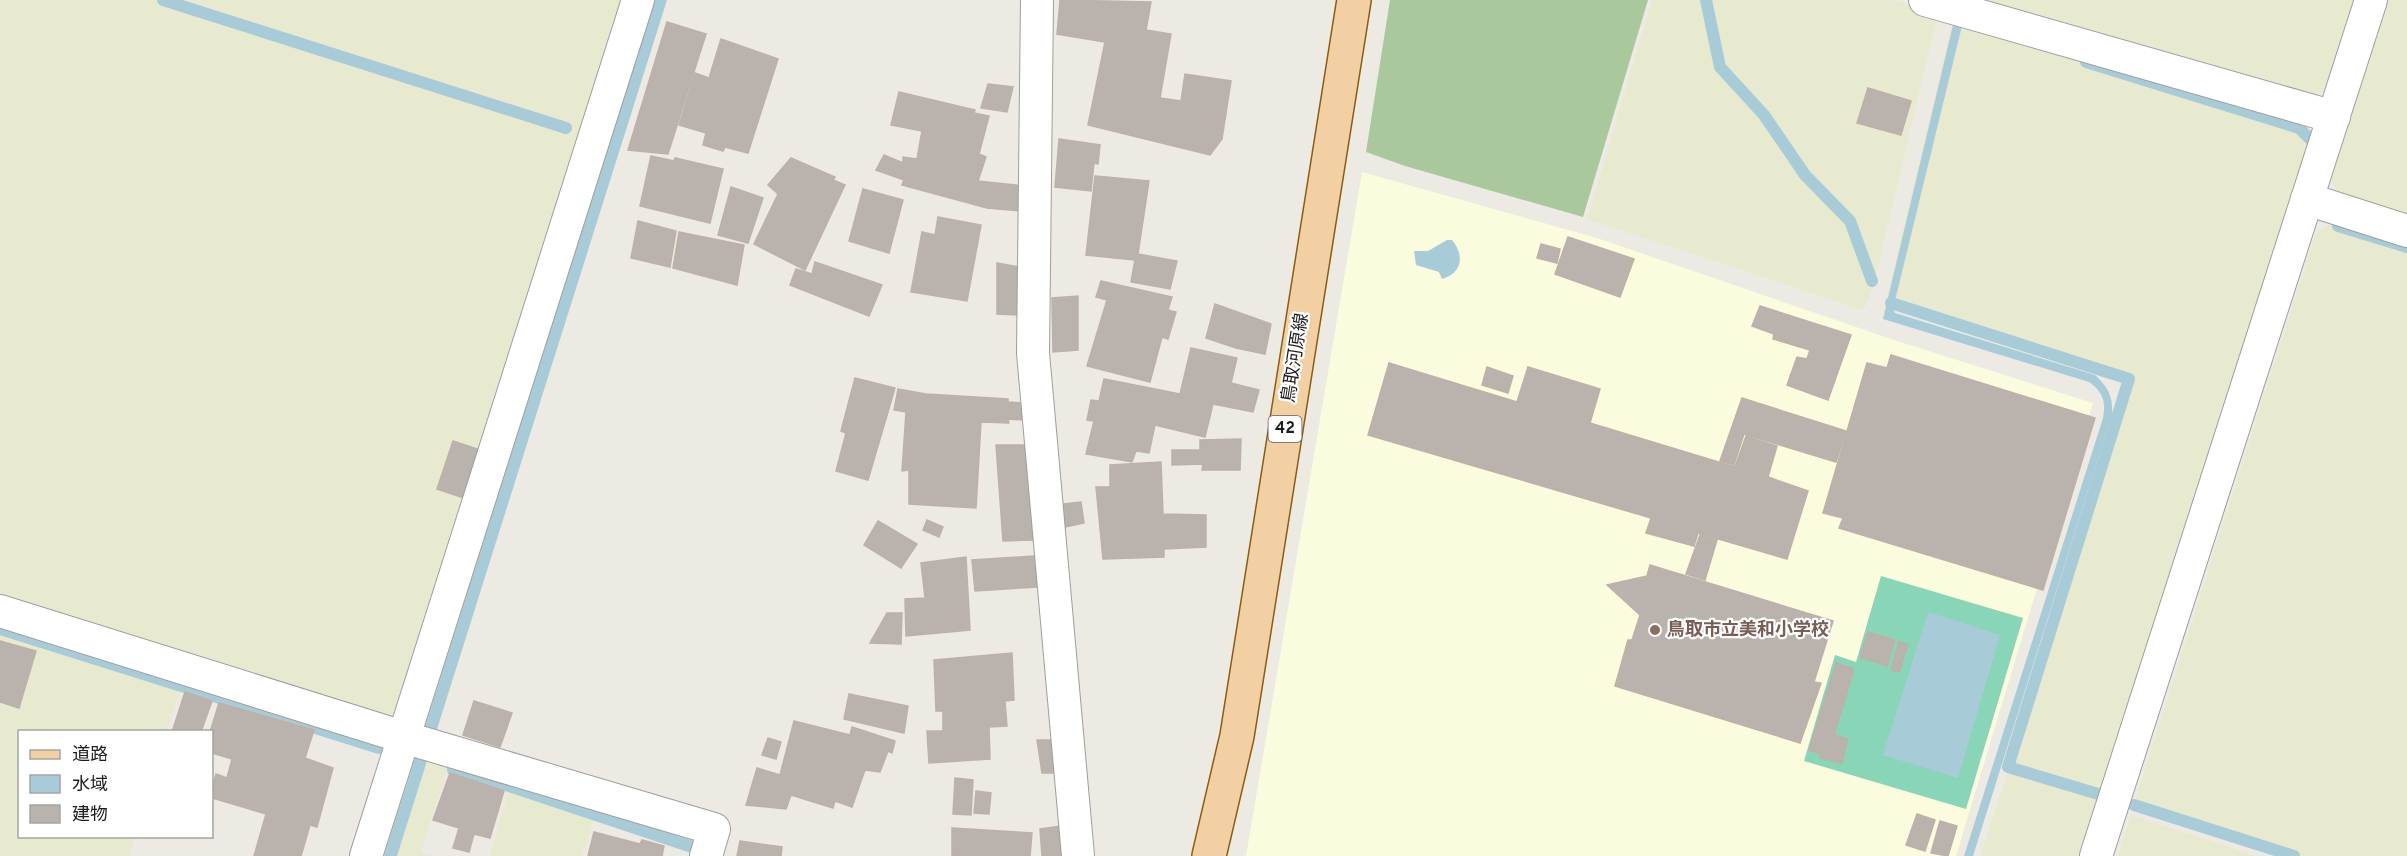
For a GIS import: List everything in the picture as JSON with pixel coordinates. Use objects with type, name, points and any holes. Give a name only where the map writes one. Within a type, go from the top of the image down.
[{"type":"main road","name":"鳥取河原線","points":[[1209,856],[1237,736],[1354,0]]},
{"type":"street","points":[[366,856],[638,0]]},
{"type":"street","points":[[1037,0],[1033,353],[1078,856]]},
{"type":"street","points":[[1925,0],[2334,117]]},
{"type":"street","points":[[2096,856],[2371,0]]},
{"type":"street","points":[[2307,200],[2407,231]]},
{"type":"street","points":[[0,611],[403,737],[714,829],[706,856]]},
{"type":"shaded area","points":[[0,0],[629,0],[405,710],[393,719],[0,602]]},
{"type":"shaded area","points":[[1652,0],[1893,0],[1936,12],[1936,21],[1873,288],[1865,307],[1861,310],[1587,219]]},
{"type":"shaded area","points":[[1980,0],[2356,0],[2327,89],[2306,98]]},
{"type":"shaded area","points":[[2388,0],[2407,0],[2407,219],[2347,201],[2330,182]]},
{"type":"shaded area","points":[[1968,19],[2303,124],[2315,134],[2106,795],[2011,765],[2132,378],[1886,301],[1952,24]]},
{"type":"shaded area","name":"鳥取市立美和小学校","points":[[1362,172],[1597,238],[1894,340],[2093,403],[1956,856],[1246,856]]},
{"type":"shaded area","points":[[2338,220],[2407,242],[2407,856],[2279,856],[2132,810],[2316,232]]},
{"type":"shaded area","points":[[0,621],[183,681],[167,730],[18,730],[18,838],[135,838],[129,856],[0,856]]},
{"type":"shaded area","points":[[413,760],[435,765],[443,761],[449,763],[421,852],[433,856],[380,856]]},
{"type":"shaded area","points":[[2008,770],[2105,800],[2087,856],[1980,856]]},
{"type":"shaded area","points":[[511,781],[597,809],[582,856],[490,856]]},
{"type":"shaded area","points":[[2131,815],[2256,856],[2118,856]]},
{"type":"green space","points":[[1390,0],[1648,0],[1583,217],[1405,166],[1366,152]]},
{"type":"green space","points":[[1881,576],[2023,618],[1966,809],[1804,761],[1835,655],[1856,662]]},
{"type":"water","points":[[655,0],[667,0],[397,856],[384,856]]},
{"type":"water","points":[[1953,25],[1962,26],[1893,309],[1895,313],[2095,375],[2109,392],[2112,402],[2112,414],[1973,856],[1964,856],[2103,418],[2104,407],[2098,389],[2089,382],[1883,319]]},
{"type":"water","points":[[1447,240],[1452,240],[1459,252],[1459,263],[1454,273],[1442,279],[1439,272],[1416,265],[1414,251],[1428,251]]},
{"type":"water","points":[[1928,612],[2000,635],[1958,778],[1883,755]]},
{"type":"building","points":[[1060,0],[1151,2],[1146,30],[1171,34],[1160,98],[1181,101],[1185,74],[1231,81],[1222,139],[1210,155],[1088,125],[1105,42],[1057,34]]},
{"type":"building","points":[[667,22],[706,34],[668,154],[628,150]]},
{"type":"building","points":[[721,39],[778,59],[748,153],[725,147],[723,151],[703,145],[706,133],[679,125],[695,73],[709,78]]},
{"type":"building","points":[[988,84],[1013,87],[1007,112],[981,108]]},
{"type":"building","points":[[1868,88],[1911,101],[1901,135],[1857,123]]},
{"type":"building","points":[[899,92],[975,110],[974,113],[989,116],[979,154],[986,157],[978,181],[1024,186],[1020,211],[987,208],[902,185],[904,180],[876,170],[884,155],[903,163],[903,157],[917,159],[922,131],[891,125]]},
{"type":"building","points":[[1059,139],[1100,145],[1098,164],[1094,163],[1091,191],[1055,187]]},
{"type":"building","points":[[651,156],[674,161],[675,158],[723,169],[710,223],[640,206]]},
{"type":"building","points":[[791,158],[835,177],[833,180],[845,185],[805,270],[754,244],[778,194],[768,185]]},
{"type":"building","points":[[1095,176],[1149,181],[1138,254],[1177,261],[1170,289],[1131,282],[1135,260],[1086,255]]},
{"type":"building","points":[[731,187],[763,198],[748,243],[718,235]]},
{"type":"building","points":[[863,189],[903,200],[889,253],[849,241]]},
{"type":"building","points":[[938,217],[981,225],[967,301],[911,292],[922,232],[935,235]]},
{"type":"building","points":[[638,221],[676,231],[670,267],[631,258]]},
{"type":"building","points":[[679,232],[744,245],[737,285],[673,268]]},
{"type":"building","points":[[1568,237],[1634,259],[1620,297],[1555,274]]},
{"type":"building","points":[[1541,244],[1560,249],[1557,263],[1537,258]]},
{"type":"building","points":[[815,262],[882,285],[869,316],[790,285],[796,269],[812,274]]},
{"type":"building","points":[[997,263],[1020,267],[1019,315],[997,314]]},
{"type":"building","points":[[1101,281],[1172,297],[1168,310],[1176,312],[1168,339],[1162,337],[1150,382],[1087,366],[1107,300],[1096,297]]},
{"type":"building","points":[[1078,296],[1078,350],[1053,352],[1052,298]]},
{"type":"building","points":[[1215,304],[1271,324],[1265,354],[1206,338]]},
{"type":"building","points":[[1760,306],[1851,335],[1828,400],[1787,385],[1797,357],[1807,359],[1810,350],[1773,339],[1774,334],[1752,326]]},
{"type":"building","points":[[1191,348],[1237,358],[1231,383],[1259,390],[1253,412],[1213,404],[1205,437],[1155,425],[1149,453],[1136,451],[1132,462],[1086,454],[1094,421],[1087,420],[1091,400],[1099,401],[1104,379],[1180,394]]},
{"type":"building","points":[[1891,355],[2095,418],[2043,590],[1839,528],[1843,518],[1823,513],[1867,363],[1887,368]]},
{"type":"building","points":[[1389,363],[1517,402],[1528,367],[1600,389],[1590,423],[1735,467],[1746,436],[1777,446],[1768,477],[1808,491],[1787,559],[1698,533],[1694,546],[1646,533],[1651,518],[1368,435]]},
{"type":"building","points":[[1487,367],[1513,376],[1508,393],[1482,385]]},
{"type":"building","points":[[855,378],[895,388],[868,480],[836,471],[846,433],[841,431]]},
{"type":"building","points":[[898,389],[926,394],[1008,399],[1008,402],[1023,403],[1023,420],[1008,419],[1009,423],[981,422],[976,508],[909,504],[909,470],[902,471],[906,412],[894,410]]},
{"type":"building","points":[[1742,398],[1846,431],[1836,462],[1744,434],[1734,465],[1720,461]]},
{"type":"building","points":[[1241,439],[1240,470],[1202,470],[1203,464],[1172,465],[1172,450],[1200,450],[1200,440]]},
{"type":"building","points":[[453,441],[480,450],[464,498],[437,489]]},
{"type":"building","points":[[996,445],[1025,445],[1033,540],[1003,541]]},
{"type":"building","points":[[1161,462],[1163,514],[1206,515],[1206,547],[1164,549],[1164,557],[1103,559],[1096,487],[1110,487],[1110,465]]},
{"type":"building","points":[[1081,502],[1084,523],[1065,527],[1064,504]]},
{"type":"building","points":[[927,520],[943,527],[939,537],[923,530]]},
{"type":"building","points":[[878,521],[917,544],[901,568],[864,545]]},
{"type":"building","points":[[1700,535],[1717,540],[1705,580],[1686,574]]},
{"type":"building","points":[[1034,556],[1037,587],[975,591],[972,560]]},
{"type":"building","points":[[966,557],[970,630],[906,636],[905,599],[925,598],[921,563]]},
{"type":"building","points":[[1650,565],[1833,621],[1814,682],[1821,683],[1800,743],[1615,686],[1628,640],[1632,640],[1640,615],[1607,585],[1647,576]]},
{"type":"building","points":[[887,613],[902,613],[901,644],[870,643]]},
{"type":"building","points":[[1868,632],[1895,640],[1887,666],[1860,657]]},
{"type":"building","points":[[0,641],[36,651],[19,708],[0,702]]},
{"type":"building","points":[[1899,642],[1908,644],[1899,672],[1891,670]]},
{"type":"building","points":[[1012,653],[1014,700],[1005,701],[1007,726],[989,727],[990,759],[929,763],[927,731],[943,731],[943,711],[936,711],[934,660]]},
{"type":"building","points":[[1836,663],[1854,669],[1834,735],[1848,739],[1842,763],[1820,758],[1821,754],[1809,750]]},
{"type":"building","points":[[185,692],[212,701],[202,730],[173,730]]},
{"type":"building","points":[[849,694],[908,706],[904,733],[844,719]]},
{"type":"building","points":[[474,701],[512,713],[500,747],[463,735]]},
{"type":"building","points":[[219,703],[314,730],[305,758],[333,768],[317,827],[310,825],[301,856],[254,856],[266,814],[213,798],[216,774],[227,778],[232,759],[213,753],[213,730],[211,730]]},
{"type":"building","points":[[794,721],[850,735],[852,727],[895,741],[892,753],[888,751],[880,772],[865,770],[852,807],[835,801],[833,808],[791,795],[786,809],[746,805],[757,768],[780,775]]},
{"type":"building","points":[[768,738],[781,742],[776,759],[762,755]]},
{"type":"building","points":[[1037,740],[1052,740],[1055,773],[1042,773]]},
{"type":"building","points":[[450,773],[504,791],[490,838],[474,834],[469,852],[453,848],[459,828],[433,820]]},
{"type":"building","points":[[955,778],[973,780],[971,815],[953,814]]},
{"type":"building","points":[[976,791],[991,793],[989,814],[974,813]]},
{"type":"building","points":[[1917,814],[1935,820],[1925,851],[1906,845]]},
{"type":"building","points":[[1940,821],[1957,826],[1948,856],[1931,853]]},
{"type":"building","points":[[1061,826],[1063,856],[1042,856],[1040,829]]},
{"type":"building","points":[[952,828],[1032,833],[1030,856],[952,856]]},
{"type":"building","points":[[594,832],[640,844],[642,840],[664,846],[662,856],[588,856]]},
{"type":"building","points":[[740,841],[782,847],[781,856],[737,856]]},
{"type":"waterway","points":[[163,0],[566,128]]},
{"type":"waterway","points":[[1706,0],[1720,67],[1764,115],[1805,175],[1850,221],[1872,281]]},
{"type":"waterway","points":[[2086,62],[2299,128],[2310,139]]},
{"type":"waterway","points":[[2338,226],[2407,247]]},
{"type":"waterway","points":[[1891,303],[2129,379],[2008,767],[2105,796]]},
{"type":"waterway","points":[[0,629],[379,748]]},
{"type":"waterway","points":[[453,770],[503,784],[698,849],[698,856]]},
{"type":"waterway","points":[[2134,805],[2294,856]]},
{"type":"place","name":"鳥取市立美和小学校","points":[[1655,630]]}]
